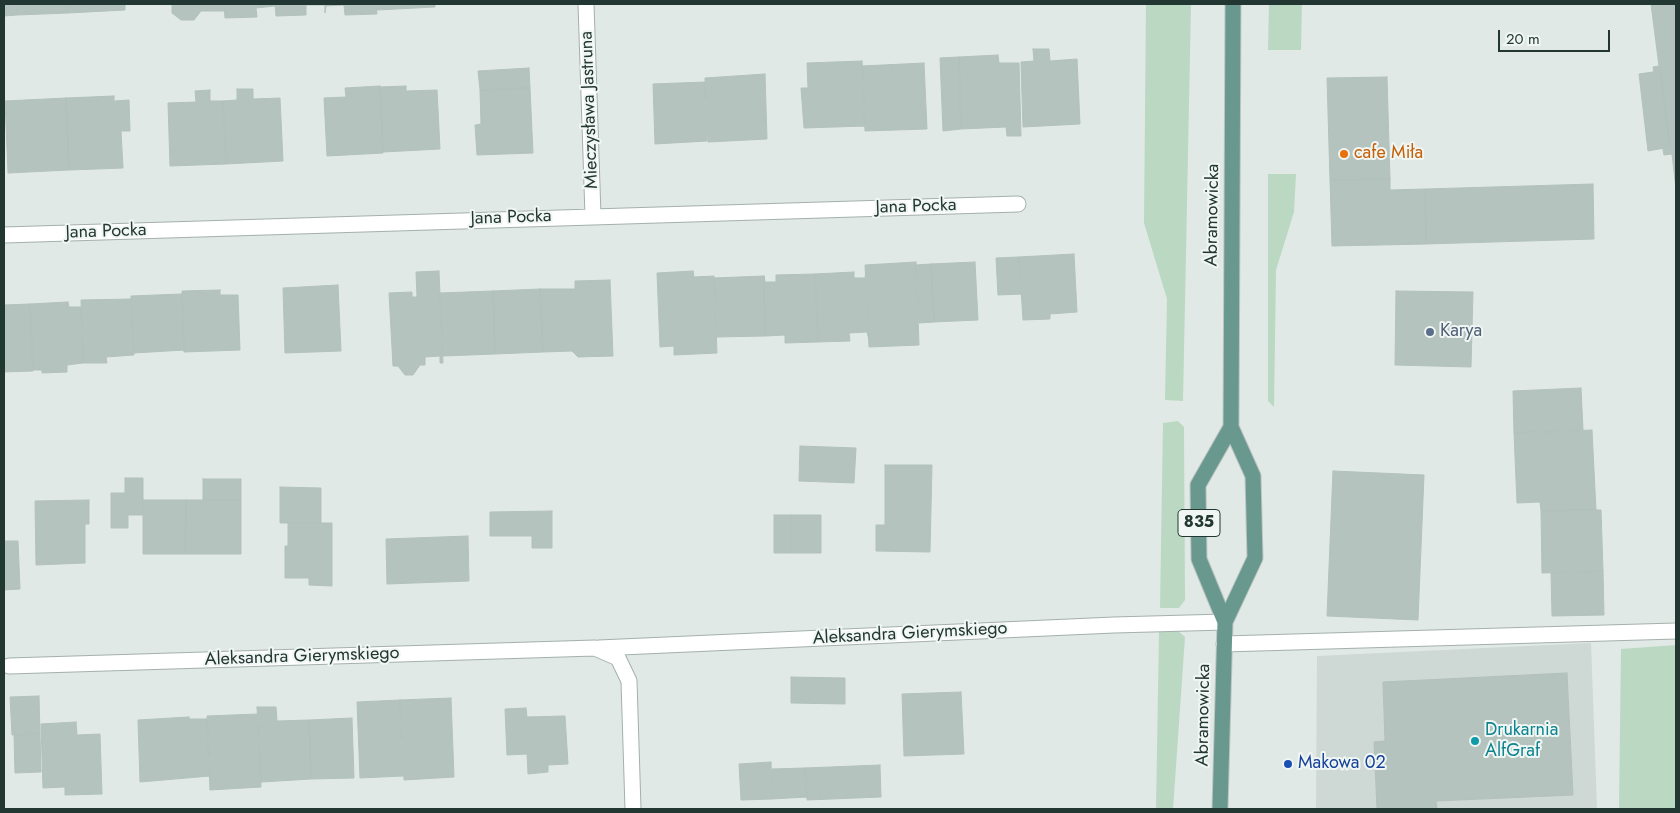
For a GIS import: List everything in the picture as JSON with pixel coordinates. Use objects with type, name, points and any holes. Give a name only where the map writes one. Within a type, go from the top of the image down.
[{"type":"main road","name":"Abramowicka","points":[[1220,809],[1225,622],[1255,558],[1253,476],[1231,427],[1233,4]]},
{"type":"main road","name":"Abramowicka","points":[[1225,622],[1199,560],[1198,484],[1231,427]]},
{"type":"street","name":"Mieczysława Jastruna","points":[[586,4],[593,216]]},
{"type":"street","name":"Jana Pocka","points":[[4,235],[1018,204]]},
{"type":"street","name":"Aleksandra Gierymskiego","points":[[9,666],[595,648],[1105,625],[1225,622]]},
{"type":"street","points":[[1224,644],[1676,631]]},
{"type":"street","name":"Aleksandra Gierymskiego","points":[[595,648],[618,658],[628,681],[632,809]]},
{"type":"shaded area","points":[[1591,643],[1597,809],[1316,809],[1317,656]]},
{"type":"green space","points":[[1146,4],[1191,4],[1183,401],[1165,400],[1167,299],[1144,223]]},
{"type":"green space","points":[[1269,4],[1302,4],[1301,50],[1268,50]]},
{"type":"green space","points":[[1268,174],[1296,174],[1294,212],[1276,270],[1274,407],[1268,401]]},
{"type":"green space","points":[[1178,421],[1184,427],[1185,600],[1179,608],[1160,608],[1163,423]]},
{"type":"green space","points":[[1178,631],[1185,637],[1173,809],[1156,809],[1159,632]]},
{"type":"green space","points":[[1676,645],[1676,809],[1619,809],[1621,649]]},
{"type":"building","points":[[4,4],[17,4],[17,15],[4,16]]},
{"type":"building","points":[[17,4],[67,4],[68,13],[17,15]]},
{"type":"building","points":[[67,4],[125,4],[125,10],[68,13]]},
{"type":"building","points":[[172,4],[224,4],[225,11],[201,11],[194,20],[181,20],[172,13]]},
{"type":"building","points":[[224,4],[275,4],[275,6],[256,8],[257,17],[225,18]]},
{"type":"building","points":[[275,4],[325,5],[306,5],[306,15],[276,16]]},
{"type":"building","points":[[325,4],[376,4],[377,14],[345,15],[344,5],[326,6],[325,13]]},
{"type":"building","points":[[376,4],[435,4],[435,7],[377,10]]},
{"type":"building","points":[[1651,4],[1676,4],[1676,189],[1672,154],[1664,155],[1663,149],[1670,147],[1660,71],[1654,73],[1653,67],[1659,66]]},
{"type":"building","points":[[1033,49],[1049,49],[1050,61],[1077,59],[1080,124],[1023,127],[1021,62],[1034,61]]},
{"type":"building","points":[[998,55],[999,63],[1019,63],[1021,136],[1007,136],[1006,127],[961,129],[959,57]]},
{"type":"building","points":[[959,57],[961,129],[943,131],[940,58]]},
{"type":"building","points":[[862,61],[865,126],[804,128],[801,88],[808,88],[807,63]]},
{"type":"building","points":[[924,63],[927,129],[865,131],[862,66]]},
{"type":"building","points":[[529,68],[530,88],[480,90],[478,71]]},
{"type":"building","points":[[1660,71],[1670,147],[1648,151],[1639,74]]},
{"type":"building","points":[[765,74],[767,139],[708,142],[705,78]]},
{"type":"building","points":[[1387,77],[1390,179],[1330,180],[1327,78]]},
{"type":"building","points":[[705,82],[707,141],[655,144],[653,84]]},
{"type":"building","points":[[380,86],[383,153],[327,156],[324,98],[346,97],[345,88]]},
{"type":"building","points":[[406,86],[406,91],[437,90],[440,149],[383,152],[380,87]]},
{"type":"building","points":[[530,88],[533,153],[477,155],[475,125],[481,124],[480,90]]},
{"type":"building","points":[[237,89],[253,89],[253,99],[280,98],[283,161],[226,164],[223,101],[237,100]]},
{"type":"building","points":[[210,90],[210,101],[223,101],[226,164],[170,166],[168,103],[196,102],[195,91]]},
{"type":"building","points":[[114,96],[114,101],[129,100],[130,131],[121,131],[123,168],[69,170],[66,98]]},
{"type":"building","points":[[66,98],[69,170],[8,173],[5,101]]},
{"type":"building","points":[[1390,179],[1390,190],[1425,189],[1426,244],[1332,246],[1330,180]]},
{"type":"building","points":[[1593,184],[1594,239],[1426,244],[1425,189]]},
{"type":"building","points":[[1074,254],[1077,312],[1050,314],[1050,319],[1023,320],[1019,257]]},
{"type":"building","points":[[1019,257],[1022,294],[998,295],[996,258]]},
{"type":"building","points":[[916,262],[919,345],[869,347],[865,265]]},
{"type":"building","points":[[975,262],[978,320],[934,322],[931,264]]},
{"type":"building","points":[[931,264],[934,322],[919,323],[916,265]]},
{"type":"building","points":[[439,271],[443,363],[440,363],[440,356],[425,357],[425,365],[420,365],[413,375],[405,375],[398,366],[393,366],[389,293],[412,292],[412,297],[417,297],[416,272]]},
{"type":"building","points":[[693,271],[694,277],[714,276],[717,353],[674,355],[674,346],[660,347],[657,273]]},
{"type":"building","points":[[854,272],[854,278],[865,278],[866,272],[869,340],[867,332],[849,333],[850,341],[818,342],[815,274]]},
{"type":"building","points":[[815,274],[818,342],[785,343],[785,335],[765,336],[764,276],[765,282],[776,282],[776,275]]},
{"type":"building","points":[[764,276],[765,336],[716,337],[714,278]]},
{"type":"building","points":[[610,280],[613,356],[578,357],[572,351],[543,352],[540,289],[575,289],[575,281]]},
{"type":"building","points":[[338,285],[341,351],[285,353],[283,288]]},
{"type":"building","points":[[540,289],[543,352],[495,354],[493,291]]},
{"type":"building","points":[[220,290],[220,295],[238,295],[240,350],[184,352],[182,291]]},
{"type":"building","points":[[493,291],[495,354],[443,356],[440,293]]},
{"type":"building","points":[[1396,291],[1473,292],[1471,367],[1395,365]]},
{"type":"building","points":[[182,294],[184,350],[134,353],[131,296]]},
{"type":"building","points":[[131,299],[134,355],[106,357],[107,363],[83,363],[81,300]]},
{"type":"building","points":[[68,302],[69,307],[81,307],[83,363],[67,365],[67,372],[42,373],[42,370],[33,370],[30,304]]},
{"type":"building","points":[[30,304],[33,371],[4,372],[4,305]]},
{"type":"building","points":[[1581,388],[1583,430],[1514,433],[1513,391]]},
{"type":"building","points":[[1592,430],[1596,510],[1541,511],[1540,502],[1517,503],[1514,433]]},
{"type":"building","points":[[800,446],[856,448],[854,483],[799,481]]},
{"type":"building","points":[[885,465],[932,465],[930,552],[876,551],[876,525],[885,525]]},
{"type":"building","points":[[1333,471],[1424,475],[1418,620],[1327,616]]},
{"type":"building","points":[[125,478],[143,478],[143,515],[128,515],[128,528],[111,528],[111,493],[125,493]]},
{"type":"building","points":[[203,479],[241,479],[241,500],[203,500]]},
{"type":"building","points":[[280,487],[321,488],[321,523],[280,523]]},
{"type":"building","points":[[89,500],[89,524],[85,524],[85,563],[36,565],[35,501]]},
{"type":"building","points":[[143,500],[186,500],[185,554],[143,554]]},
{"type":"building","points":[[186,500],[241,500],[241,554],[185,554]]},
{"type":"building","points":[[1601,510],[1603,571],[1542,573],[1541,511]]},
{"type":"building","points":[[552,511],[552,548],[532,548],[532,536],[490,536],[490,512]]},
{"type":"building","points":[[774,515],[791,515],[791,553],[774,553]]},
{"type":"building","points":[[791,515],[821,515],[821,553],[791,553]]},
{"type":"building","points":[[288,523],[332,523],[332,586],[309,585],[309,578],[285,578],[285,546],[288,546]]},
{"type":"building","points":[[468,536],[469,581],[387,584],[386,539]]},
{"type":"building","points":[[4,541],[18,541],[20,589],[4,590]]},
{"type":"building","points":[[1603,571],[1604,615],[1552,616],[1551,573]]},
{"type":"building","name":"Drukarnia AlfGraf","points":[[1567,673],[1573,795],[1436,801],[1437,809],[1377,809],[1374,742],[1385,741],[1383,682]]},
{"type":"building","points":[[791,677],[845,678],[845,704],[791,703]]},
{"type":"building","points":[[961,692],[964,754],[904,756],[902,694]]},
{"type":"building","points":[[39,696],[40,734],[12,735],[10,697]]},
{"type":"building","points":[[451,698],[454,777],[404,780],[400,700]]},
{"type":"building","points":[[400,700],[403,776],[360,778],[357,702]]},
{"type":"building","points":[[257,707],[276,707],[277,721],[309,720],[311,779],[261,782]]},
{"type":"building","points":[[526,708],[527,717],[565,716],[568,764],[548,765],[548,772],[528,774],[527,754],[507,755],[505,709]]},
{"type":"building","points":[[258,714],[261,787],[210,790],[207,716]]},
{"type":"building","points":[[189,717],[189,719],[207,719],[210,776],[140,782],[138,720]]},
{"type":"building","points":[[352,718],[354,778],[311,779],[309,720]]},
{"type":"building","points":[[76,722],[77,735],[100,734],[102,794],[65,795],[65,787],[43,788],[41,724]]},
{"type":"building","points":[[40,734],[41,772],[15,773],[14,735]]},
{"type":"building","points":[[771,762],[772,799],[741,800],[739,764]]},
{"type":"building","points":[[880,765],[881,797],[807,800],[805,768]]},
{"type":"building","points":[[805,768],[807,797],[772,799],[772,769]]},
{"type":"place","name":"cafe Miła","points":[[1344,154]]},
{"type":"place","name":"Karya","points":[[1430,332]]},
{"type":"place","name":"Drukarnia AlfGraf","points":[[1475,741]]},
{"type":"place","name":"Makowa 02","points":[[1288,764]]}]
